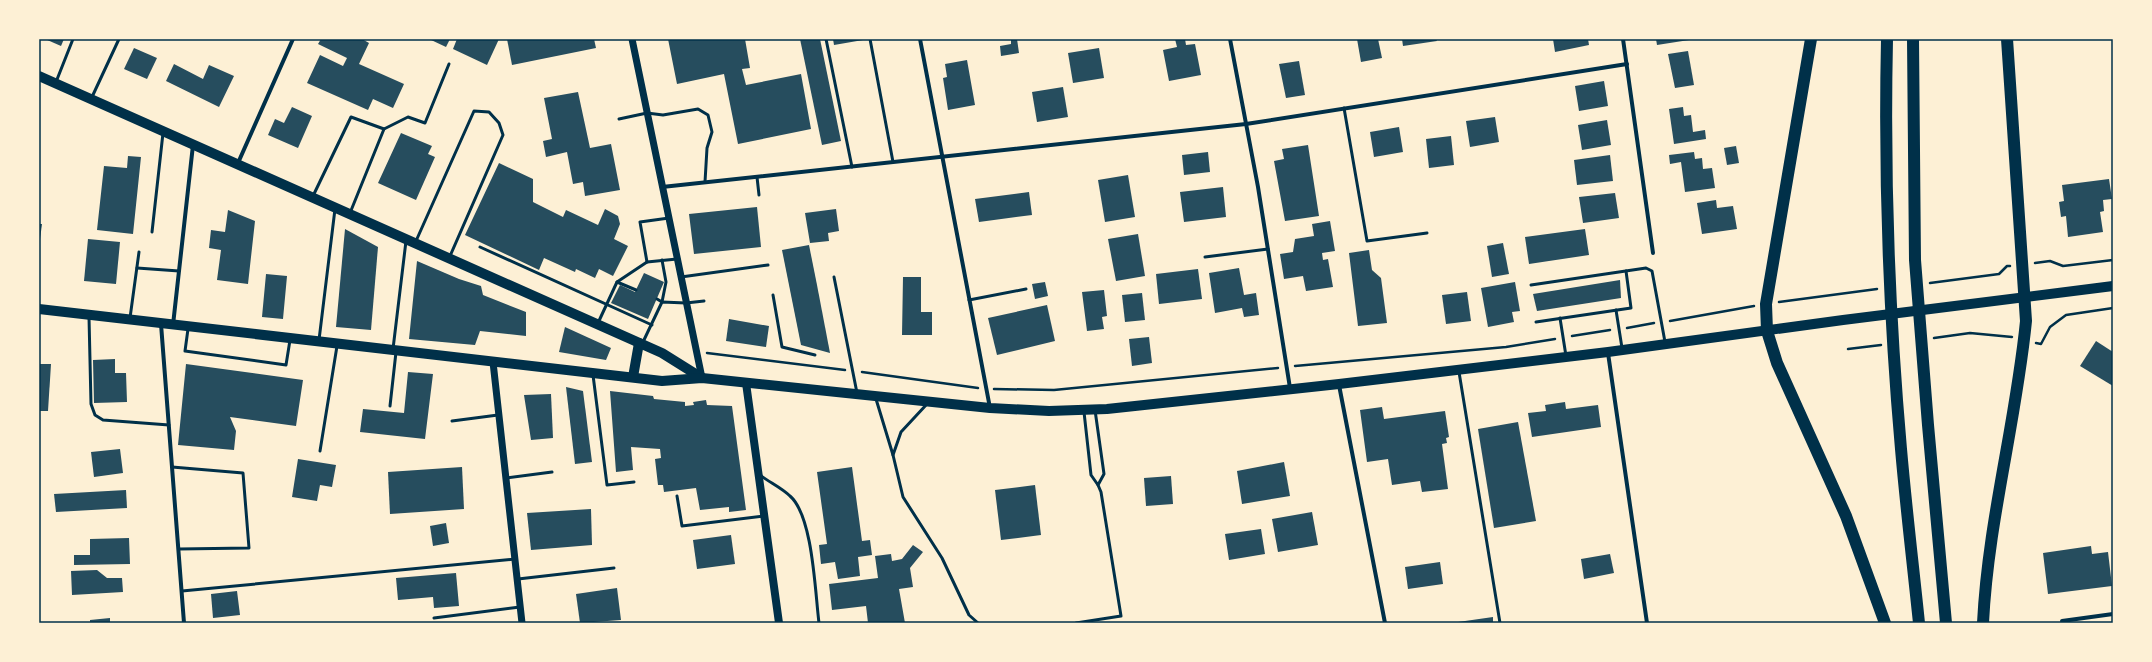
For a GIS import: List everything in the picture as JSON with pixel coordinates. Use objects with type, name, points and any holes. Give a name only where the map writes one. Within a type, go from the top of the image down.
[{"type":"highway","points":[[1811,39],[1766,304],[1767,331],[1777,362],[1846,516],[1885,623]]},
{"type":"highway","points":[[1887,39],[1886,188],[1892,325],[1901,449],[1919,623]]},
{"type":"highway","points":[[1913,39],[1915,260],[1946,623]]},
{"type":"highway","points":[[1982,623],[1994,512],[2022,367],[2024,338],[2025,296],[2007,39]]},
{"type":"main road","points":[[39,76],[238,163],[449,259],[662,352],[702,378]]},
{"type":"main road","points":[[39,309],[632,377],[662,380],[702,378],[927,403],[1049,411],[1094,409],[1459,370],[1665,345],[1843,320],[1964,306],[2025,296],[2113,286]]},
{"type":"main road","points":[[632,377],[641,343]]},
{"type":"main road","points":[[746,383],[779,623]]},
{"type":"street","points":[[238,163],[293,39]]},
{"type":"street","points":[[632,39],[702,378]]},
{"type":"street","points":[[920,39],[990,408]]},
{"type":"street","points":[[1230,39],[1268,250],[1290,389]]},
{"type":"street","points":[[1623,39],[1653,252]]},
{"type":"street","points":[[662,187],[1246,124],[1627,64]]},
{"type":"street","points":[[173,325],[193,144]]},
{"type":"street","points":[[161,324],[184,623]]},
{"type":"street","points":[[1608,352],[1647,623]]},
{"type":"street","points":[[493,362],[522,623]]},
{"type":"street","points":[[1339,384],[1385,623]]},
{"type":"street","points":[[2062,621],[2113,614]]},
{"type":"lane","points":[[56,83],[73,39]]},
{"type":"lane","points":[[91,99],[119,39]]},
{"type":"lane","points":[[826,39],[852,167]]},
{"type":"lane","points":[[870,39],[893,162]]},
{"type":"lane","points":[[350,214],[384,129],[408,117],[425,123],[449,64]]},
{"type":"lane","points":[[1344,108],[1367,241],[1427,233]]},
{"type":"lane","points":[[619,119],[647,113],[663,114],[698,109],[708,115],[712,132],[707,148],[705,182]]},
{"type":"lane","points":[[390,406],[395,351],[411,242],[474,111],[489,112],[499,122],[503,135],[449,259]]},
{"type":"lane","points":[[312,197],[351,117],[384,129]]},
{"type":"lane","points":[[152,232],[164,131]]},
{"type":"lane","points":[[757,177],[758,195]]},
{"type":"lane","points":[[318,342],[336,207]]},
{"type":"lane","points":[[647,262],[640,222],[669,218]]},
{"type":"lane","points":[[480,247],[652,325]]},
{"type":"lane","points":[[1205,257],[1268,250]]},
{"type":"lane","points":[[129,320],[139,252]]},
{"type":"lane","points":[[598,325],[617,282],[647,262],[677,259]]},
{"type":"lane","points":[[641,343],[652,325],[662,302],[666,282],[662,260]]},
{"type":"lane","points":[[681,277],[768,265]]},
{"type":"lane","points":[[137,268],[179,272]]},
{"type":"lane","points":[[1531,284],[1646,268],[1652,271],[1665,345]]},
{"type":"lane","points":[[1536,322],[1631,308],[1626,271]]},
{"type":"lane","points":[[834,277],[857,395]]},
{"type":"lane","points":[[617,282],[636,290]]},
{"type":"lane","points":[[969,300],[1026,289]]},
{"type":"lane","points":[[773,295],[782,347],[815,355]]},
{"type":"lane","points":[[657,299],[662,302],[704,302]]},
{"type":"lane","points":[[1616,310],[1623,350]]},
{"type":"lane","points":[[89,315],[91,404],[95,415],[103,420],[169,425]]},
{"type":"lane","points":[[1560,318],[1566,357]]},
{"type":"lane","points":[[188,327],[185,351],[286,365],[290,338]]},
{"type":"lane","points":[[320,451],[337,344]]},
{"type":"lane","points":[[1459,370],[1500,623]]},
{"type":"lane","points":[[593,373],[606,484],[634,482]]},
{"type":"lane","points":[[876,397],[893,455],[903,497],[942,558],[969,615],[978,623]]},
{"type":"lane","points":[[893,455],[901,432],[927,403]]},
{"type":"lane","points":[[1094,409],[1104,474],[1098,485]]},
{"type":"lane","points":[[1076,623],[1121,616],[1101,492],[1092,475],[1083,410]]},
{"type":"lane","points":[[452,421],[499,414]]},
{"type":"lane","points":[[172,467],[243,472],[247,512],[249,548],[179,549]]},
{"type":"lane","points":[[506,478],[552,472]]},
{"type":"lane","points":[[758,474],[791,496],[802,512],[807,530],[819,623]]},
{"type":"lane","points":[[677,496],[682,526],[764,516]]},
{"type":"lane","points":[[182,591],[515,559]]},
{"type":"lane","points":[[518,579],[614,568]]},
{"type":"lane","points":[[434,618],[521,607]]},
{"type":"path","points":[[696,351],[986,389],[1054,390],[1506,347],[1766,304],[1842,294]]},
{"type":"path","points":[[1970,333],[2024,338],[2041,344],[2050,327],[2066,315],[2113,308]]},
{"type":"building","points":[[45,39],[64,39],[61,46]]},
{"type":"building","points":[[321,39],[362,39],[369,43],[359,64],[404,84],[393,108],[373,99],[368,110],[307,83],[320,55],[343,66],[347,58],[318,44]]},
{"type":"building","points":[[429,39],[450,39],[446,47]]},
{"type":"building","points":[[457,39],[499,39],[487,65],[453,49]]},
{"type":"building","points":[[507,39],[594,39],[596,48],[512,65]]},
{"type":"building","points":[[668,39],[745,39],[750,68],[742,69],[746,85],[801,74],[811,129],[738,144],[724,74],[677,84]]},
{"type":"building","points":[[800,39],[820,39],[841,141],[822,145]]},
{"type":"building","points":[[833,39],[863,39],[863,40],[834,45]]},
{"type":"building","points":[[1011,39],[1017,39],[1019,53],[1001,56],[1000,46],[1011,44]]},
{"type":"building","points":[[1175,39],[1185,39],[1186,45],[1195,44],[1201,75],[1169,81],[1163,50],[1177,47]]},
{"type":"building","points":[[1357,39],[1378,39],[1382,58],[1361,62]]},
{"type":"building","points":[[1402,39],[1436,39],[1437,41],[1403,46]]},
{"type":"building","points":[[1553,39],[1588,39],[1589,45],[1555,52]]},
{"type":"building","points":[[1656,39],[1688,39],[1689,40],[1657,45]]},
{"type":"building","points":[[134,48],[157,58],[147,79],[124,69]]},
{"type":"building","points":[[1099,48],[1104,78],[1073,83],[1068,53]]},
{"type":"building","points":[[1688,51],[1694,85],[1675,88],[1668,54]]},
{"type":"building","points":[[967,60],[975,105],[948,110],[943,78],[947,77],[945,64]]},
{"type":"building","points":[[1299,61],[1305,95],[1286,98],[1279,64]]},
{"type":"building","points":[[174,64],[203,79],[209,65],[234,76],[219,107],[166,81]]},
{"type":"building","points":[[1604,81],[1608,106],[1579,111],[1575,86]]},
{"type":"building","points":[[1063,87],[1068,117],[1037,122],[1032,92]]},
{"type":"building","points":[[578,92],[590,148],[611,144],[620,190],[585,196],[583,182],[573,184],[567,152],[546,157],[543,141],[552,139],[544,98]]},
{"type":"building","points":[[292,107],[312,116],[298,148],[268,135],[275,119],[284,123]]},
{"type":"building","points":[[1683,107],[1684,116],[1691,115],[1693,132],[1705,130],[1706,139],[1674,144],[1669,109]]},
{"type":"building","points":[[1495,117],[1499,142],[1470,147],[1466,121]]},
{"type":"building","points":[[1607,120],[1611,145],[1582,150],[1578,125]]},
{"type":"building","points":[[1399,127],[1403,152],[1374,157],[1370,132]]},
{"type":"building","points":[[401,133],[432,146],[428,154],[435,157],[416,200],[378,183]]},
{"type":"building","points":[[1451,136],[1454,165],[1429,168],[1426,139]]},
{"type":"building","points":[[1308,145],[1319,216],[1285,221],[1274,161],[1284,159],[1282,149]]},
{"type":"building","points":[[1736,146],[1739,163],[1727,165],[1724,148]]},
{"type":"building","points":[[1208,152],[1210,172],[1184,175],[1182,155]]},
{"type":"building","points":[[1694,152],[1695,159],[1702,158],[1703,169],[1712,168],[1715,188],[1685,192],[1681,162],[1670,164],[1669,155]]},
{"type":"building","points":[[1610,155],[1613,181],[1577,185],[1574,160]]},
{"type":"building","points":[[128,156],[141,157],[133,234],[97,230],[104,166],[127,168]]},
{"type":"building","points":[[499,163],[533,179],[533,202],[563,217],[566,210],[598,225],[605,209],[618,216],[620,224],[614,239],[628,246],[613,276],[599,269],[595,278],[576,269],[575,272],[544,258],[539,270],[465,235]]},
{"type":"building","points":[[1128,175],[1135,217],[1105,222],[1098,180]]},
{"type":"building","points":[[2109,179],[2112,199],[2103,200],[2104,211],[2100,212],[2103,232],[2068,237],[2066,216],[2061,217],[2059,202],[2064,201],[2062,185]]},
{"type":"building","points":[[1223,187],[1226,217],[1184,222],[1180,192]]},
{"type":"building","points":[[1029,192],[1032,215],[979,222],[975,199]]},
{"type":"building","points":[[1615,193],[1619,218],[1583,223],[1579,197]]},
{"type":"building","points":[[1716,200],[1717,208],[1733,206],[1737,229],[1702,234],[1697,203]]},
{"type":"building","points":[[757,207],[761,247],[694,254],[689,214]]},
{"type":"building","points":[[836,209],[839,231],[828,233],[829,241],[810,243],[805,213]]},
{"type":"building","points":[[228,210],[255,221],[248,284],[217,280],[221,250],[209,248],[211,230],[225,232]]},
{"type":"building","points":[[1330,221],[1335,251],[1322,253],[1323,260],[1328,259],[1333,287],[1306,291],[1303,276],[1284,279],[1280,254],[1293,252],[1295,239],[1314,236],[1312,224]]},
{"type":"building","points":[[39,224],[42,224],[40,239],[39,238]]},
{"type":"building","points":[[345,229],[378,247],[371,330],[336,327]]},
{"type":"building","points":[[1585,229],[1589,255],[1529,264],[1525,237]]},
{"type":"building","points":[[1138,234],[1145,276],[1116,281],[1108,239]]},
{"type":"building","points":[[88,239],[120,242],[116,284],[84,281]]},
{"type":"building","points":[[1503,243],[1509,274],[1492,277],[1487,246]]},
{"type":"building","points":[[809,245],[830,353],[801,345],[782,250]]},
{"type":"building","points":[[1369,250],[1372,270],[1381,278],[1387,323],[1358,326],[1349,253]]},
{"type":"building","points":[[417,261],[459,279],[481,286],[483,295],[526,312],[526,336],[480,331],[475,345],[409,339]]},
{"type":"building","points":[[1239,268],[1244,295],[1256,293],[1259,315],[1244,317],[1242,308],[1215,313],[1209,273]]},
{"type":"building","points":[[1198,269],[1202,299],[1159,304],[1156,274]]},
{"type":"building","points":[[644,273],[664,282],[648,319],[611,303],[620,285],[635,292]]},
{"type":"building","points":[[266,274],[287,276],[283,319],[262,317]]},
{"type":"building","points":[[903,277],[921,277],[921,312],[932,312],[932,335],[902,335]]},
{"type":"building","points":[[1620,280],[1621,298],[1537,311],[1533,294]]},
{"type":"building","points":[[1045,282],[1048,296],[1035,299],[1032,284]]},
{"type":"building","points":[[1515,282],[1520,311],[1512,312],[1514,322],[1488,327],[1481,288]]},
{"type":"building","points":[[1104,290],[1107,316],[1102,317],[1104,329],[1087,331],[1082,292]]},
{"type":"building","points":[[1467,292],[1471,321],[1446,324],[1442,295]]},
{"type":"building","points":[[1142,293],[1145,320],[1125,322],[1122,295]]},
{"type":"building","points":[[1047,305],[1055,341],[997,355],[988,318]]},
{"type":"building","points":[[729,319],[769,326],[766,347],[726,341]]},
{"type":"building","points":[[565,327],[611,348],[606,360],[559,352]]},
{"type":"building","points":[[1149,337],[1152,363],[1132,366],[1129,339]]},
{"type":"building","points":[[2096,341],[2113,352],[2113,386],[2080,366]]},
{"type":"building","points":[[115,359],[115,373],[126,373],[127,402],[94,403],[93,360]]},
{"type":"building","points":[[39,364],[51,364],[48,411],[39,411]]},
{"type":"building","points":[[186,364],[303,380],[296,426],[230,417],[236,431],[234,450],[178,445]]},
{"type":"building","points":[[408,372],[433,374],[425,439],[360,432],[363,409],[404,413]]},
{"type":"building","points":[[566,387],[583,391],[592,462],[575,464]]},
{"type":"building","points":[[610,391],[653,396],[654,399],[685,402],[685,406],[694,405],[693,402],[706,400],[707,405],[732,406],[746,510],[729,512],[729,507],[700,510],[696,488],[664,492],[663,485],[658,485],[655,459],[661,458],[660,449],[631,447],[633,470],[616,472]]},
{"type":"building","points":[[551,394],[553,438],[531,440],[524,395]]},
{"type":"building","points":[[1565,402],[1566,409],[1598,405],[1601,427],[1532,437],[1528,413],[1546,411],[1545,405]]},
{"type":"building","points":[[1382,407],[1384,419],[1445,411],[1449,437],[1446,438],[1447,443],[1442,444],[1448,489],[1422,492],[1420,481],[1392,485],[1388,459],[1367,462],[1360,410]]},
{"type":"building","points":[[1518,422],[1536,521],[1494,528],[1478,429]]},
{"type":"building","points":[[120,449],[123,473],[94,477],[91,452]]},
{"type":"building","points":[[298,459],[336,465],[332,487],[320,485],[317,501],[292,497]]},
{"type":"building","points":[[1284,462],[1290,496],[1242,504],[1237,471]]},
{"type":"building","points":[[462,467],[464,509],[390,514],[388,472]]},
{"type":"building","points":[[852,467],[862,541],[870,540],[872,555],[858,557],[860,576],[838,579],[835,562],[821,564],[819,545],[827,544],[817,472]]},
{"type":"building","points":[[1171,476],[1173,504],[1146,506],[1144,478]]},
{"type":"building","points":[[1035,485],[1041,535],[1001,540],[995,490]]},
{"type":"building","points":[[126,490],[127,508],[56,512],[54,494]]},
{"type":"building","points":[[591,509],[592,545],[531,550],[527,513]]},
{"type":"building","points":[[1312,512],[1318,545],[1278,552],[1272,519]]},
{"type":"building","points":[[446,523],[449,543],[433,546],[430,526]]},
{"type":"building","points":[[1261,529],[1265,554],[1229,560],[1225,534]]},
{"type":"building","points":[[731,535],[735,564],[697,569],[693,540]]},
{"type":"building","points":[[129,538],[130,564],[74,565],[74,555],[90,555],[90,539]]},
{"type":"building","points":[[913,545],[923,552],[910,568],[913,587],[899,589],[905,623],[868,623],[866,606],[832,610],[829,584],[878,578],[875,556],[891,554],[892,561],[902,559]]},
{"type":"building","points":[[2091,546],[2092,554],[2108,552],[2112,586],[2048,594],[2043,553]]},
{"type":"building","points":[[1610,554],[1614,573],[1584,579],[1581,559]]},
{"type":"building","points":[[1440,562],[1443,584],[1408,589],[1405,567]]},
{"type":"building","points":[[97,570],[107,578],[122,578],[123,592],[72,595],[71,571]]},
{"type":"building","points":[[456,573],[459,606],[434,608],[433,597],[398,600],[396,578]]},
{"type":"building","points":[[617,588],[621,620],[580,623],[576,594]]},
{"type":"building","points":[[237,591],[240,615],[213,618],[211,594]]},
{"type":"building","points":[[1493,617],[1493,623],[1458,623],[1458,622]]},
{"type":"building","points":[[110,618],[110,623],[90,623],[90,620]]}]
